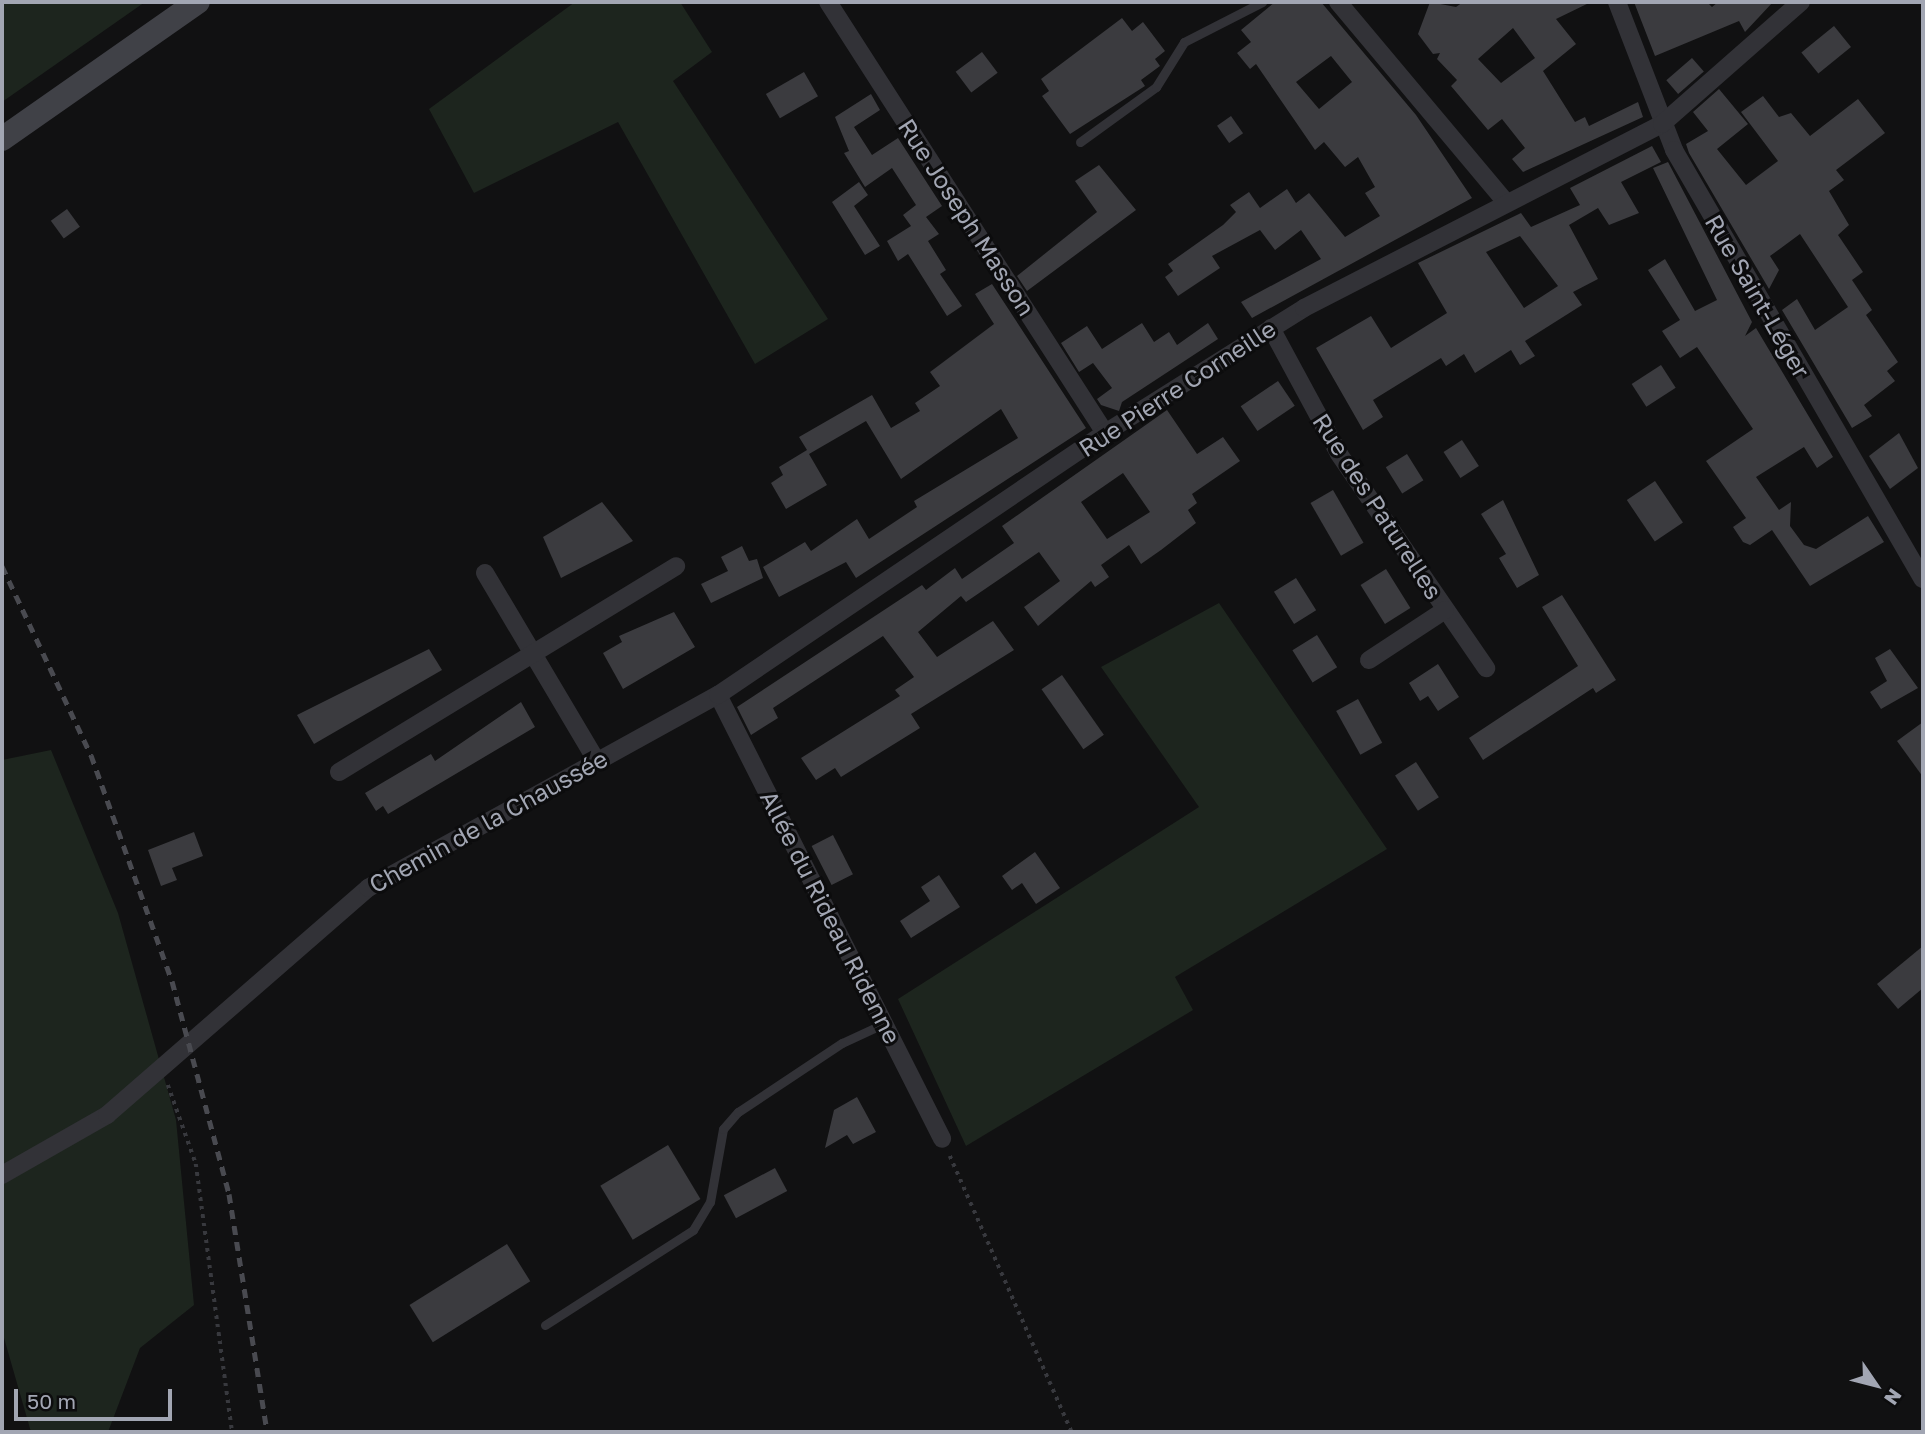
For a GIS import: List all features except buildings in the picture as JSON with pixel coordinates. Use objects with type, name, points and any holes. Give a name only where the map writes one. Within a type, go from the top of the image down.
[{"type":"street","points":[[2,139],[198,2]]},
{"type":"street","name":"Rue Joseph Masson","points":[[828,2],[1105,433]]},
{"type":"street","points":[[1338,2],[1506,202]]},
{"type":"street","name":"Rue Saint-Léger","points":[[1617,2],[1662,124],[1923,579]]},
{"type":"street","name":"Rue Pierre Corneille","points":[[718,695],[1105,433],[1271,328],[1506,202],[1662,124],[1801,2]]},
{"type":"street","name":"Rue des Paturelles","points":[[1271,328],[1339,454],[1486,668]]},
{"type":"street","points":[[339,772],[676,566]]},
{"type":"street","points":[[485,573],[596,760]]},
{"type":"street","name":"Rue des Paturelles","points":[[1369,660],[1446,610]]},
{"type":"street","name":"Chemin de la Chaussée","points":[[2,1175],[79,1136],[162,1069],[210,1024],[368,888],[718,695]]},
{"type":"street","name":"Allée du Rideau Ridenne","points":[[718,695],[942,1139]]},
{"type":"lane","points":[[1080,142],[1156,86],[1184,42],[1262,2]]},
{"type":"lane","points":[[545,1325],[693,1230],[710,1202],[723,1129],[738,1112],[842,1043],[886,1024]]},
{"type":"path","points":[[162,1069],[196,1164],[232,1432]]},
{"type":"path","points":[[942,1139],[1072,1432]]},
{"type":"shaded area","points":[[2,2],[145,2],[2,102]]},
{"type":"shaded area","points":[[575,2],[680,2],[712,52],[673,81],[828,319],[755,364],[618,122],[474,193],[429,109]]},
{"type":"shaded area","points":[[1219,603],[1387,849],[1175,977],[1193,1010],[966,1146],[898,999],[1199,807],[1101,667]]},
{"type":"shaded area","points":[[51,750],[118,913],[176,1120],[194,1305],[140,1348],[108,1432],[31,1432],[2,1331],[2,760]]},
{"type":"railway","points":[[2,566],[91,755],[172,981],[229,1194],[267,1432]]}]
